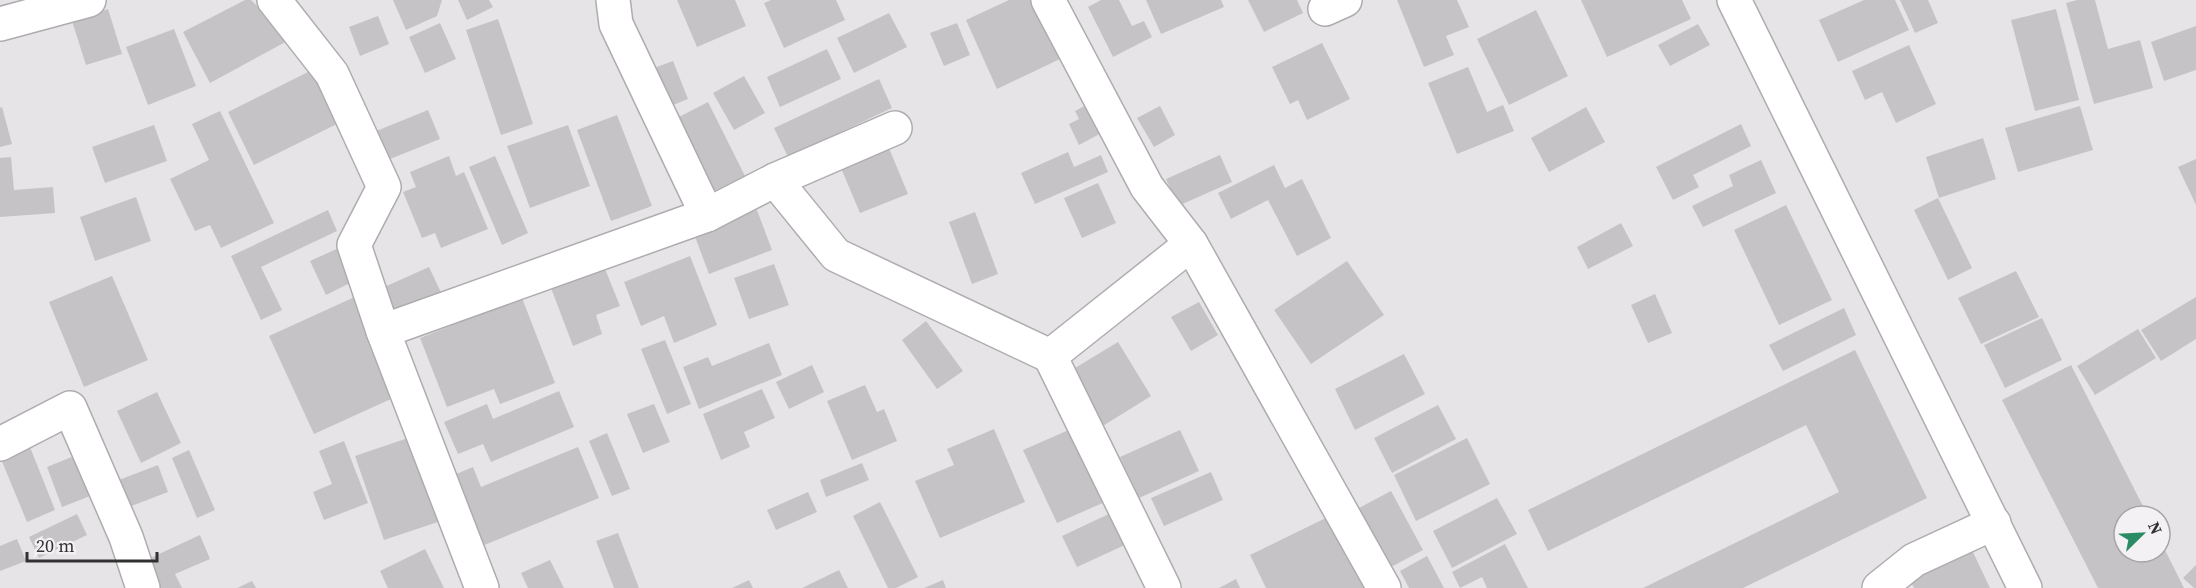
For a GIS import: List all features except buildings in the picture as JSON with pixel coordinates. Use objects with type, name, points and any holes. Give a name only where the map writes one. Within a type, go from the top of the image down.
[{"type":"street","points":[[0,24],[89,0]]},
{"type":"street","points":[[274,0],[332,74],[384,187],[354,245],[383,331],[482,588]]},
{"type":"street","points":[[613,0],[616,24],[707,215]]},
{"type":"street","points":[[1048,0],[1147,187],[1191,244],[1384,588]]},
{"type":"street","points":[[1734,0],[2025,588]]},
{"type":"street","points":[[383,331],[707,215],[775,180],[895,128]]},
{"type":"street","points":[[775,180],[836,255],[1050,356],[1164,588]]},
{"type":"street","points":[[1050,356],[1191,244]]},
{"type":"street","points":[[0,444],[70,408],[126,537],[143,588]]},
{"type":"street","points":[[1879,588],[1914,560],[1994,524]]}]
